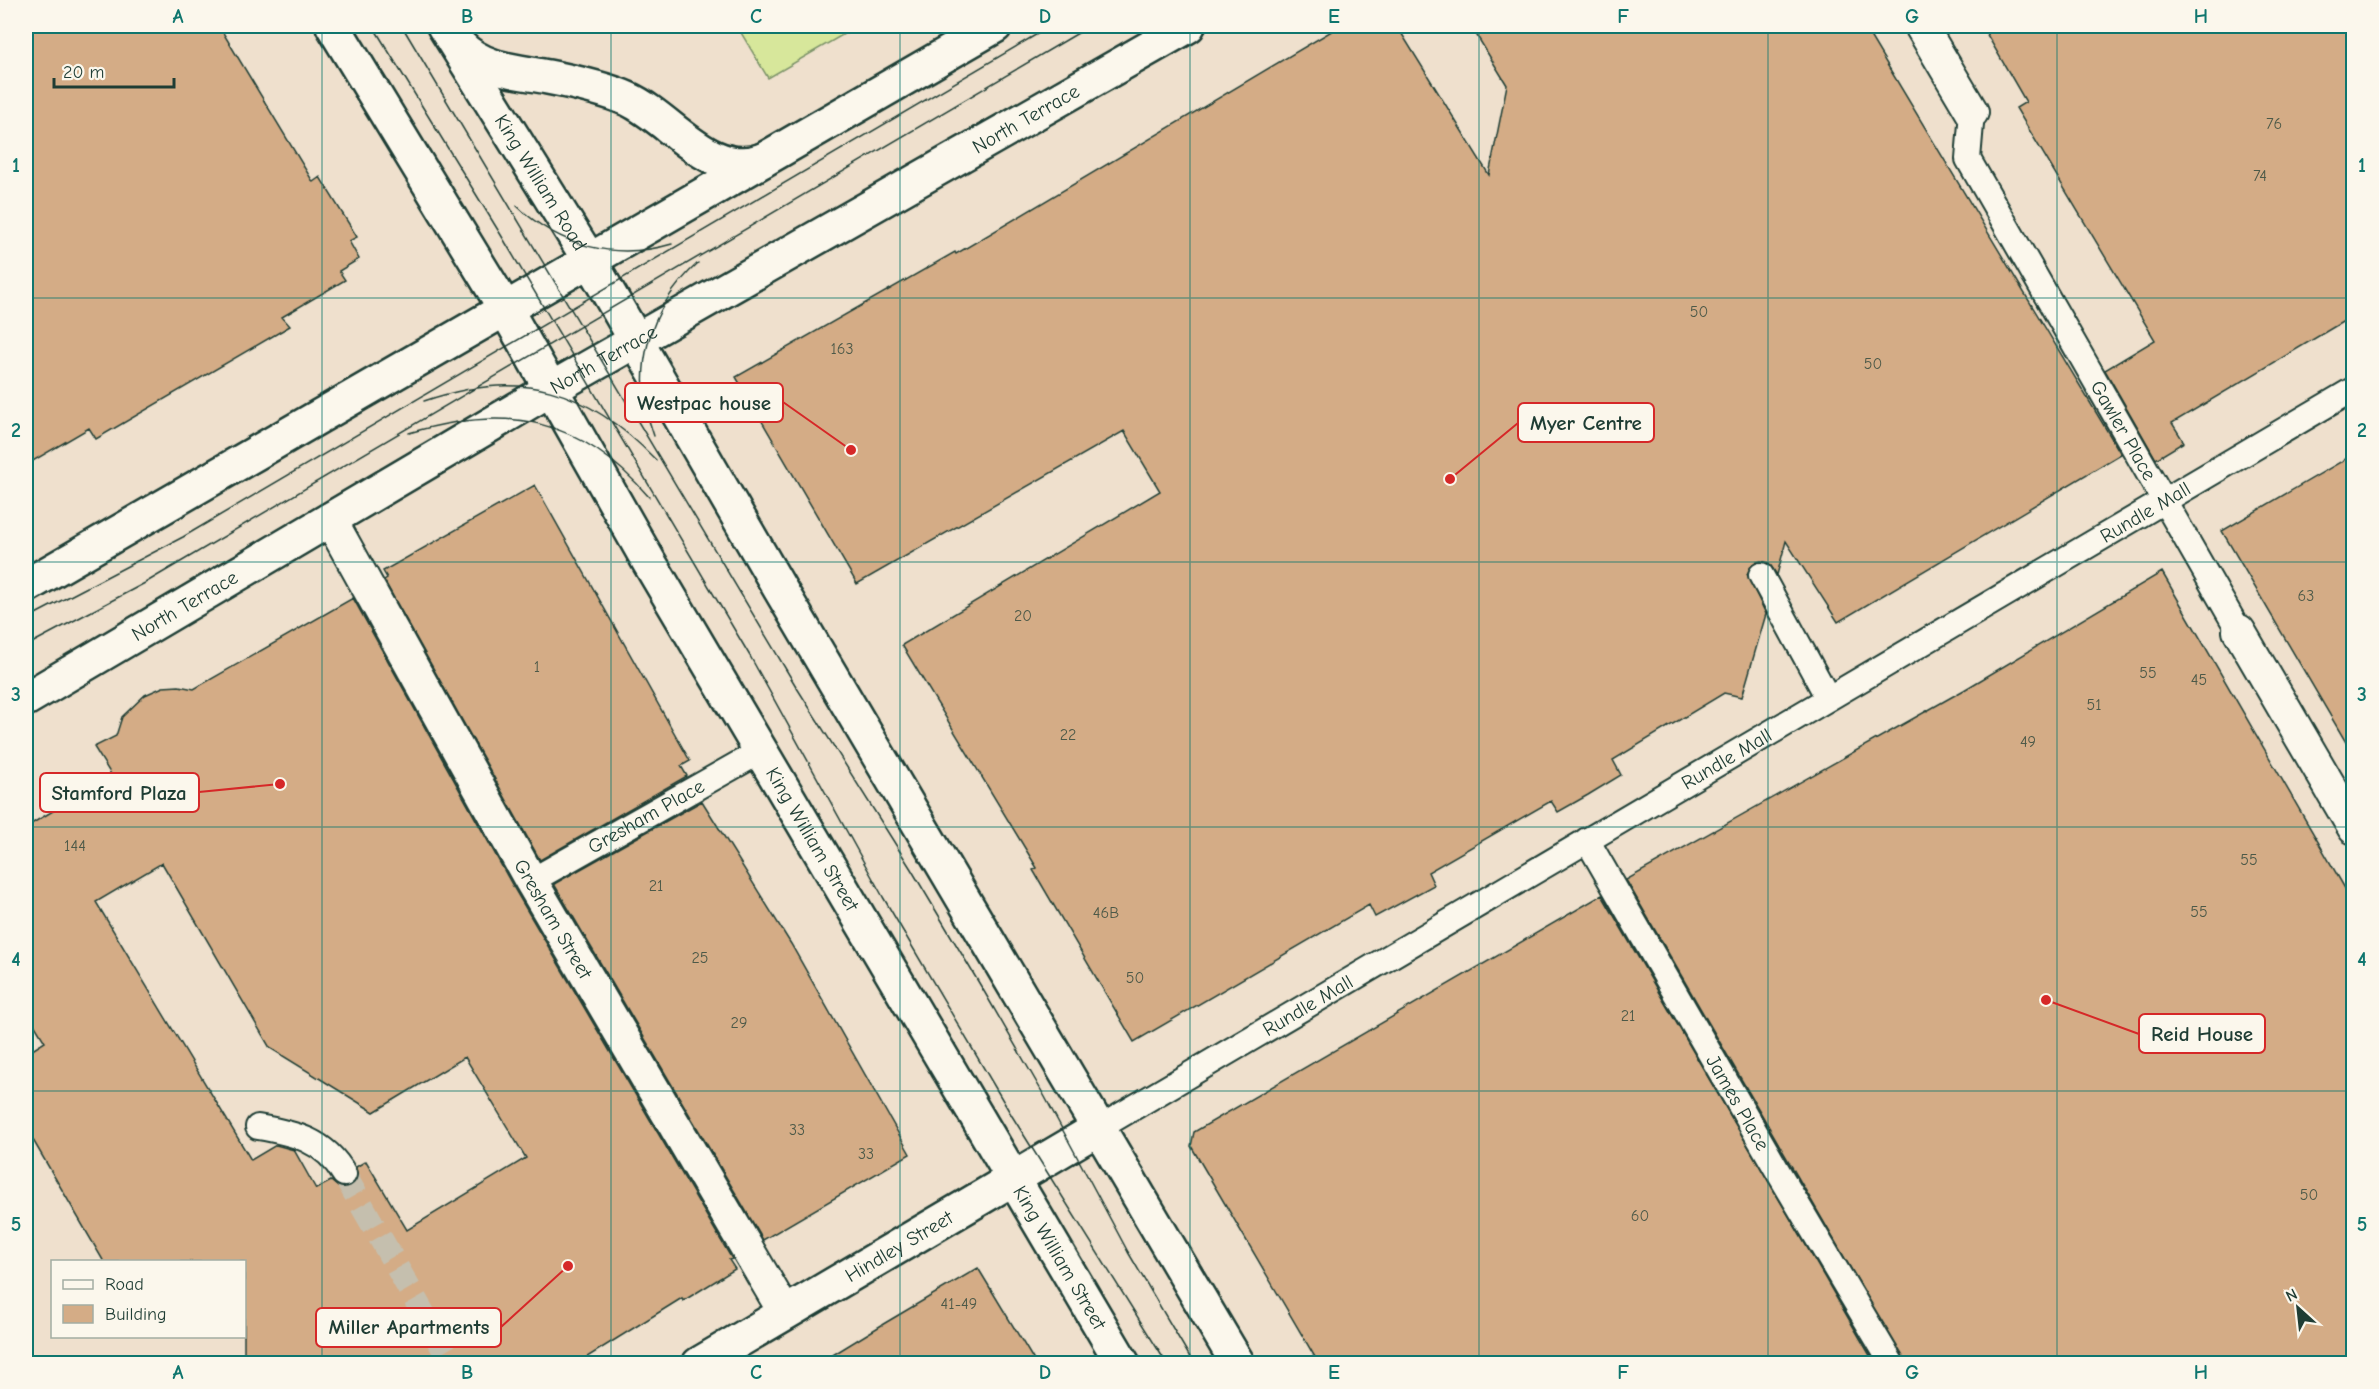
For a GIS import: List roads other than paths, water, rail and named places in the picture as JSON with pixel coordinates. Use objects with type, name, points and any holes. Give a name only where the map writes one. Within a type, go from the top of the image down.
[{"type":"main road","points":[[333,26],[506,310]]},
{"type":"main road","points":[[26,586],[995,26]]},
{"type":"main road","name":"North Terrace","points":[[26,699],[550,390],[1188,26]]},
{"type":"main road","points":[[448,32],[471,55],[492,66],[568,82],[627,99],[700,149],[726,163],[743,166],[768,159]]},
{"type":"main road","name":"King William Road","points":[[448,32],[590,261],[636,341]]},
{"type":"main road","name":"King William Street","points":[[506,310],[550,390],[1122,1364]]},
{"type":"main road","points":[[636,341],[1239,1364]]},
{"type":"main road","name":"Hindley Street","points":[[699,1364],[1099,1128]]},
{"type":"street","name":"Gawler Place","points":[[1922,26],[1972,112],[1968,159],[2163,501],[2354,828]]},
{"type":"street","name":"Rundle Mall","points":[[1099,1128],[2354,389]]},
{"type":"street","name":"Gresham Street","points":[[330,519],[531,881],[785,1313]]},
{"type":"street","points":[[1761,575],[1828,698]]},
{"type":"street","name":"Gresham Place","points":[[531,881],[761,751]]},
{"type":"street","name":"James Place","points":[[1587,840],[1774,1165],[1892,1364]]},
{"type":"street","points":[[258,1127],[298,1134],[336,1160],[344,1174]]},
{"type":"tunnel","points":[[344,1174],[452,1364]]},
{"type":"tram line","points":[[373,26],[501,235],[750,656],[883,897],[1012,1116],[1167,1364]]},
{"type":"tram line","points":[[402,26],[797,688],[911,869],[985,993],[1045,1097],[1128,1252],[1194,1364]]},
{"type":"tram line","points":[[26,619],[183,537],[1051,26]]},
{"type":"tram line","points":[[26,646],[145,583],[1090,26]]},
{"type":"tram line","points":[[517,206],[533,220],[551,231],[589,246],[630,251],[672,244]]},
{"type":"tram line","points":[[654,436],[647,412],[644,388],[644,365],[648,342],[667,300],[698,263]]},
{"type":"tram line","points":[[424,401],[459,391],[491,386],[522,386],[550,391],[577,401],[604,416],[630,435],[656,460]]},
{"type":"tram line","points":[[409,433],[445,424],[478,420],[510,419],[540,424],[569,434],[596,449],[623,470],[649,497]]},
{"type":"place","name":"Westpac house","points":[[851,450]]},
{"type":"place","name":"Myer Centre","points":[[1450,479]]},
{"type":"place","name":"Stamford Plaza","points":[[280,784]]},
{"type":"place","name":"Reid House","points":[[2046,1000]]},
{"type":"place","name":"Miller Apartments","points":[[568,1266]]}]
